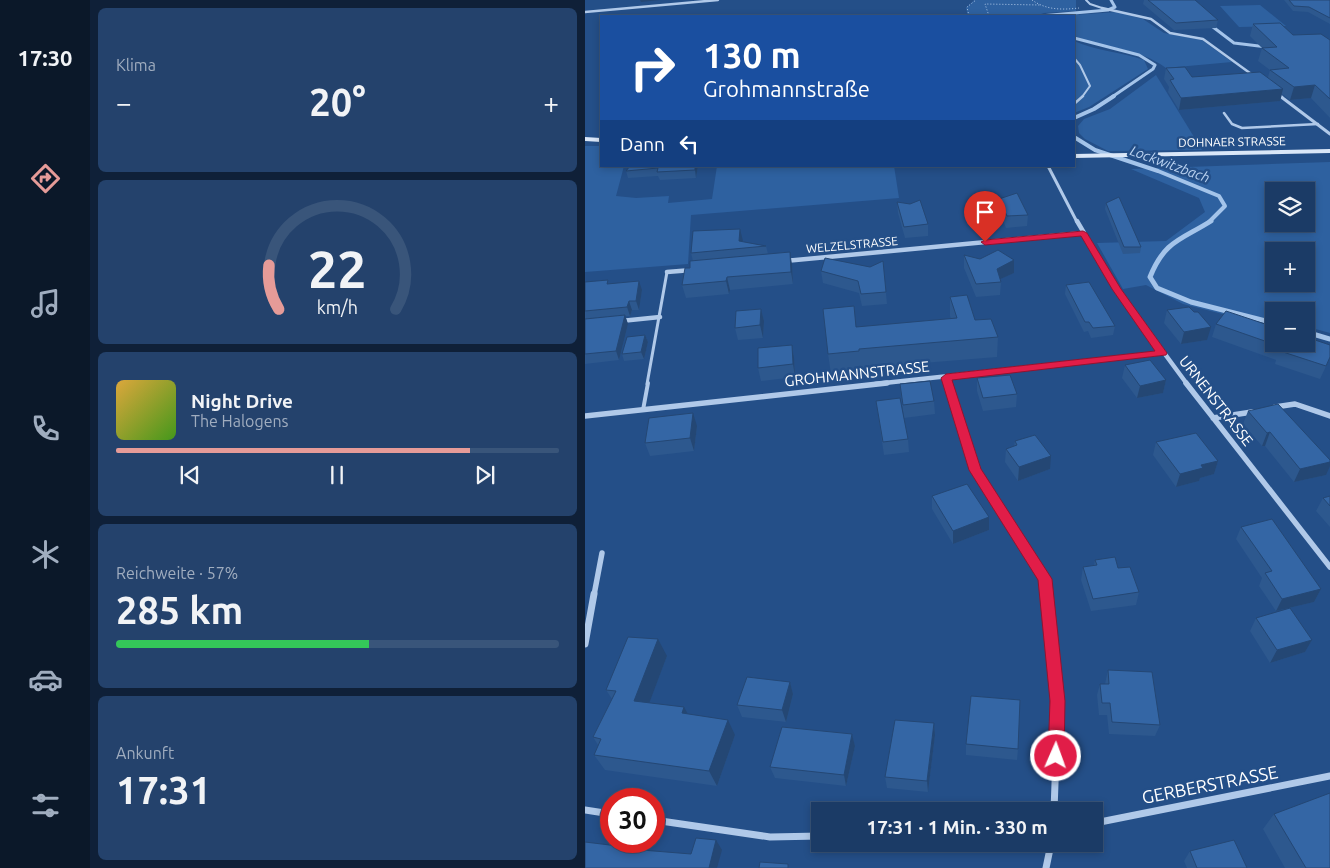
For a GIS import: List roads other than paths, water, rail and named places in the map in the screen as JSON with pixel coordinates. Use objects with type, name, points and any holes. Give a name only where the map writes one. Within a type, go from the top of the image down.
[{"type":"main road","points":[[585,139],[600,140]]},
{"type":"main road","name":"DOHNAER STRASSE","points":[[1075,156],[1330,152]]},
{"type":"street","points":[[585,12],[718,0]]},
{"type":"street","points":[[1102,8],[1151,19],[1170,33],[1203,39],[1257,78]]},
{"type":"street","points":[[1271,89],[1330,134]]},
{"type":"street","name":"URNENSTRASSE","points":[[1049,167],[1083,233],[1117,289],[1162,353],[1330,567]]},
{"type":"street","name":"WELZELSTRASSE","points":[[781,261],[1083,233]]},
{"type":"street","points":[[667,272],[695,269]]},
{"type":"street","points":[[613,321],[660,317]]},
{"type":"street","name":"GROHMANNSTRASSE","points":[[585,416],[1162,353]]},
{"type":"street","points":[[946,378],[975,470],[1045,579],[1057,701],[1054,802]]},
{"type":"street","points":[[1268,409],[1295,404],[1330,416]]},
{"type":"street","points":[[1213,418],[1259,410]]},
{"type":"street","points":[[585,644],[602,553]]},
{"type":"street","name":"GERBERSTRASSE","points":[[1103,821],[1330,776]]},
{"type":"street","points":[[585,810],[600,812]]},
{"type":"street","points":[[665,822],[770,837],[811,836]]},
{"type":"street","points":[[1046,868],[1049,852]]},
{"type":"lane","points":[[1086,0],[1102,8]]},
{"type":"lane","points":[[1075,59],[1080,65],[1090,86],[1085,94],[1075,103]]},
{"type":"lane","points":[[1224,113],[1232,124],[1242,128],[1318,124]]},
{"type":"lane","points":[[643,410],[667,272]]},
{"type":"waterway","name":"Lockwitzbach","points":[[1051,15],[1108,10],[1115,7],[1111,0]]},
{"type":"waterway","points":[[1209,24],[1234,43],[1267,47]]},
{"type":"waterway","name":"Lockwitzbach","points":[[1075,38],[1139,55],[1155,65],[1153,69],[1112,97]]},
{"type":"waterway","name":"Lockwitzbach","points":[[1075,118],[1094,109],[1114,96]]},
{"type":"waterway","name":"Lockwitzbach","points":[[1075,138],[1095,150],[1158,171],[1219,196],[1225,206],[1209,222]]},
{"type":"waterway","name":"Lockwitzbach","points":[[1211,221],[1182,237],[1168,248],[1150,277],[1157,288],[1191,302],[1265,321]]},
{"type":"waterway","name":"Lockwitzbach","points":[[1315,335],[1330,339]]}]
